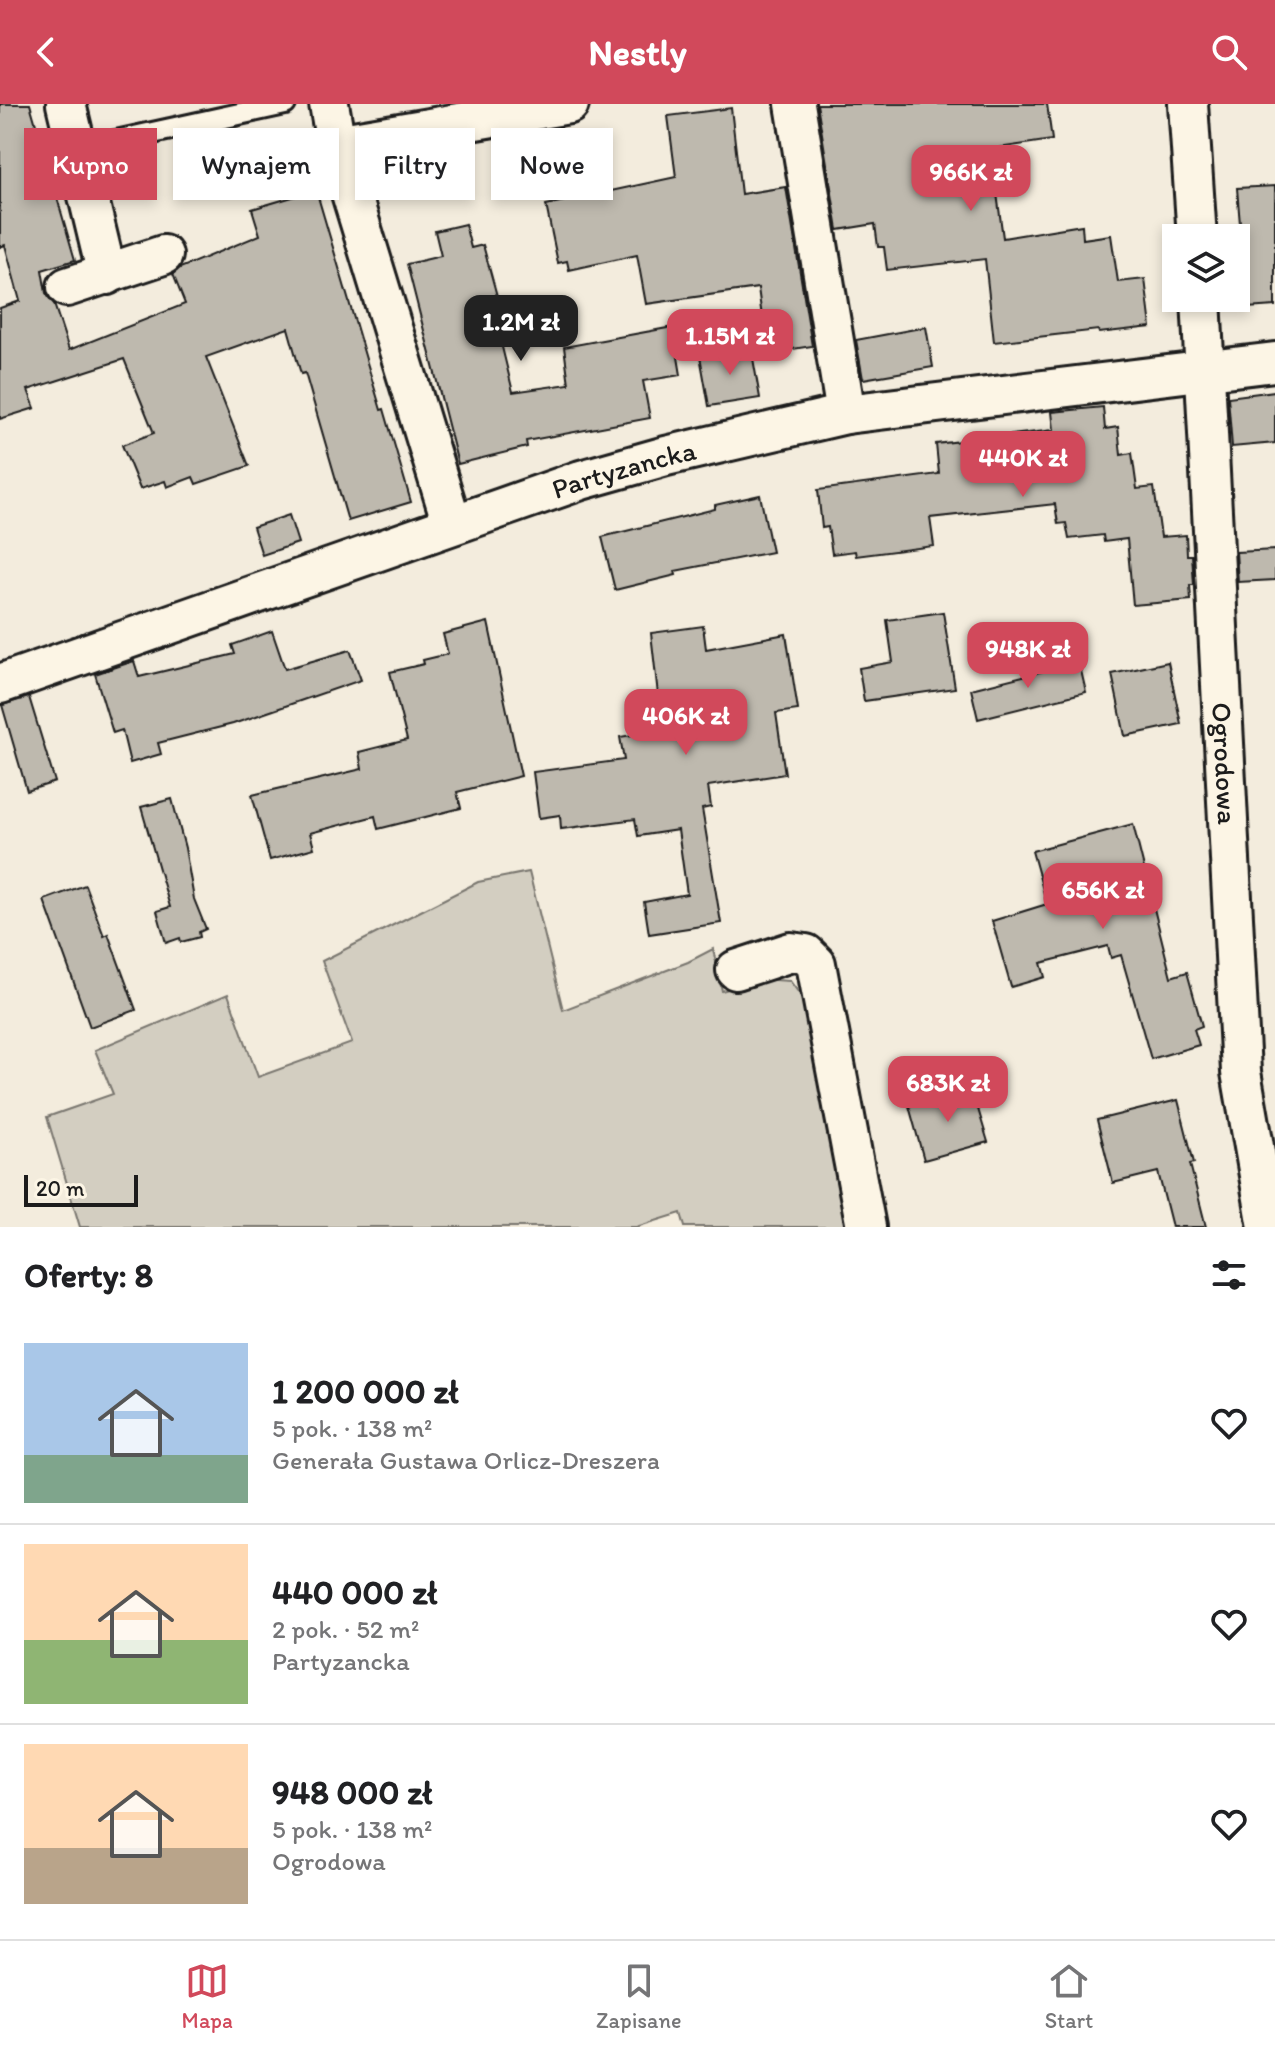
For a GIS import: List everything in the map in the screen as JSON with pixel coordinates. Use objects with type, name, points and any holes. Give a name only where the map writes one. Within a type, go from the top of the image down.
[{"type":"street","points":[[66,104],[107,275]]},
{"type":"street","points":[[329,104],[333,128]]},
{"type":"street","points":[[339,143],[569,104]]},
{"type":"street","points":[[795,104],[846,414]]},
{"type":"street","points":[[1188,104],[1196,224]]},
{"type":"street","points":[[339,154],[452,524]]},
{"type":"street","points":[[67,287],[163,255]]},
{"type":"street","name":"Ogrodowa","points":[[1202,312],[1241,1072],[1268,1227]]},
{"type":"street","name":"Partyzancka","points":[[0,684],[452,524],[595,476],[709,446],[846,414],[1275,362]]},
{"type":"street","points":[[736,970],[791,952],[806,954],[816,964],[866,1227]]},
{"type":"lane","points":[[157,132],[285,104]]},
{"type":"shaded area","points":[[529,872],[563,1010],[688,962],[713,949],[722,991],[759,979],[790,981],[809,1007],[851,1227],[685,1227],[681,1213],[636,1227],[80,1227],[47,1117],[113,1094],[95,1050],[228,994],[258,1077],[352,1043],[322,961],[478,882]]},
{"type":"building","points":[[0,104],[30,104],[37,128],[24,128],[24,200],[58,200],[75,260],[42,270],[46,293],[54,304],[69,350],[185,304],[173,274],[180,268],[260,235],[252,209],[282,200],[319,200],[411,502],[348,521],[305,373],[301,374],[288,328],[206,357],[249,466],[196,484],[193,477],[167,487],[165,481],[140,489],[122,445],[154,433],[124,359],[28,390],[35,408],[0,419],[0,308],[20,301],[5,245],[0,247]]},
{"type":"building","points":[[817,104],[1047,104],[1052,140],[991,149],[1003,238],[1082,225],[1083,239],[1111,235],[1118,282],[1145,279],[1151,327],[994,342],[985,259],[887,270],[884,247],[878,247],[875,224],[838,230]]},
{"type":"building","points":[[731,108],[741,194],[786,187],[812,346],[767,353],[758,288],[646,304],[637,255],[569,270],[567,261],[558,263],[546,205],[569,200],[613,200],[613,191],[676,177],[668,116]]},
{"type":"building","points":[[1275,186],[1275,306],[1250,308],[1250,224],[1240,224],[1237,188]]},
{"type":"building","points":[[465,224],[471,248],[483,245],[497,296],[490,298],[513,392],[569,384],[564,347],[673,327],[681,375],[643,381],[650,418],[526,441],[527,447],[458,464],[407,264],[441,256],[435,231]]},
{"type":"building","points":[[926,327],[933,367],[863,379],[856,340]]},
{"type":"building","points":[[751,347],[760,398],[709,406],[700,356]]},
{"type":"building","points":[[1275,391],[1275,443],[1232,447],[1228,397]]},
{"type":"building","points":[[1103,407],[1105,429],[1118,427],[1121,455],[1132,453],[1137,489],[1154,487],[1161,537],[1186,535],[1187,555],[1192,555],[1194,585],[1190,585],[1191,600],[1133,605],[1127,539],[1104,542],[1103,535],[1069,539],[1066,523],[1058,524],[1055,504],[930,518],[934,546],[856,556],[855,551],[832,554],[828,527],[822,528],[818,490],[939,474],[936,444],[1054,430],[1052,412]]},
{"type":"building","points":[[760,495],[772,552],[675,571],[676,575],[615,590],[602,537]]},
{"type":"building","points":[[289,515],[298,543],[262,555],[253,527]]},
{"type":"building","points":[[1275,550],[1275,580],[1238,582],[1236,552]]},
{"type":"building","points":[[943,612],[955,688],[864,701],[859,668],[893,662],[887,620]]},
{"type":"building","points":[[488,622],[521,776],[457,792],[461,808],[378,829],[375,816],[310,833],[314,848],[270,860],[252,795],[362,769],[359,752],[407,740],[390,672],[424,664],[423,660],[448,654],[443,634]]},
{"type":"building","points":[[703,626],[706,649],[786,634],[798,710],[776,713],[785,774],[708,786],[711,807],[702,809],[721,923],[649,934],[644,902],[687,894],[678,830],[638,836],[635,819],[561,829],[560,815],[539,818],[533,772],[624,760],[620,737],[662,730],[651,633]]},
{"type":"building","points":[[272,631],[285,669],[350,650],[361,680],[233,724],[158,743],[161,754],[130,763],[122,730],[113,733],[95,674],[134,661],[139,677],[235,654],[232,645]]},
{"type":"building","points":[[1079,662],[1086,692],[978,719],[971,689]]},
{"type":"building","points":[[1168,662],[1181,724],[1125,736],[1112,674]]},
{"type":"building","points":[[29,697],[55,782],[27,791],[2,705]]},
{"type":"building","points":[[172,799],[194,899],[206,929],[199,932],[200,937],[181,942],[180,938],[166,943],[157,911],[170,907],[141,807]]},
{"type":"building","points":[[1133,824],[1171,977],[1187,972],[1202,1026],[1194,1029],[1199,1045],[1151,1059],[1121,955],[1111,958],[1108,946],[1041,963],[1045,977],[1011,987],[992,921],[1047,904],[1032,851]]},
{"type":"building","points":[[85,885],[104,936],[108,934],[136,1010],[90,1027],[44,900]]},
{"type":"building","points":[[972,1089],[988,1142],[924,1160],[909,1106]]},
{"type":"building","points":[[1178,1100],[1206,1227],[1172,1227],[1158,1172],[1113,1183],[1097,1120]]}]
